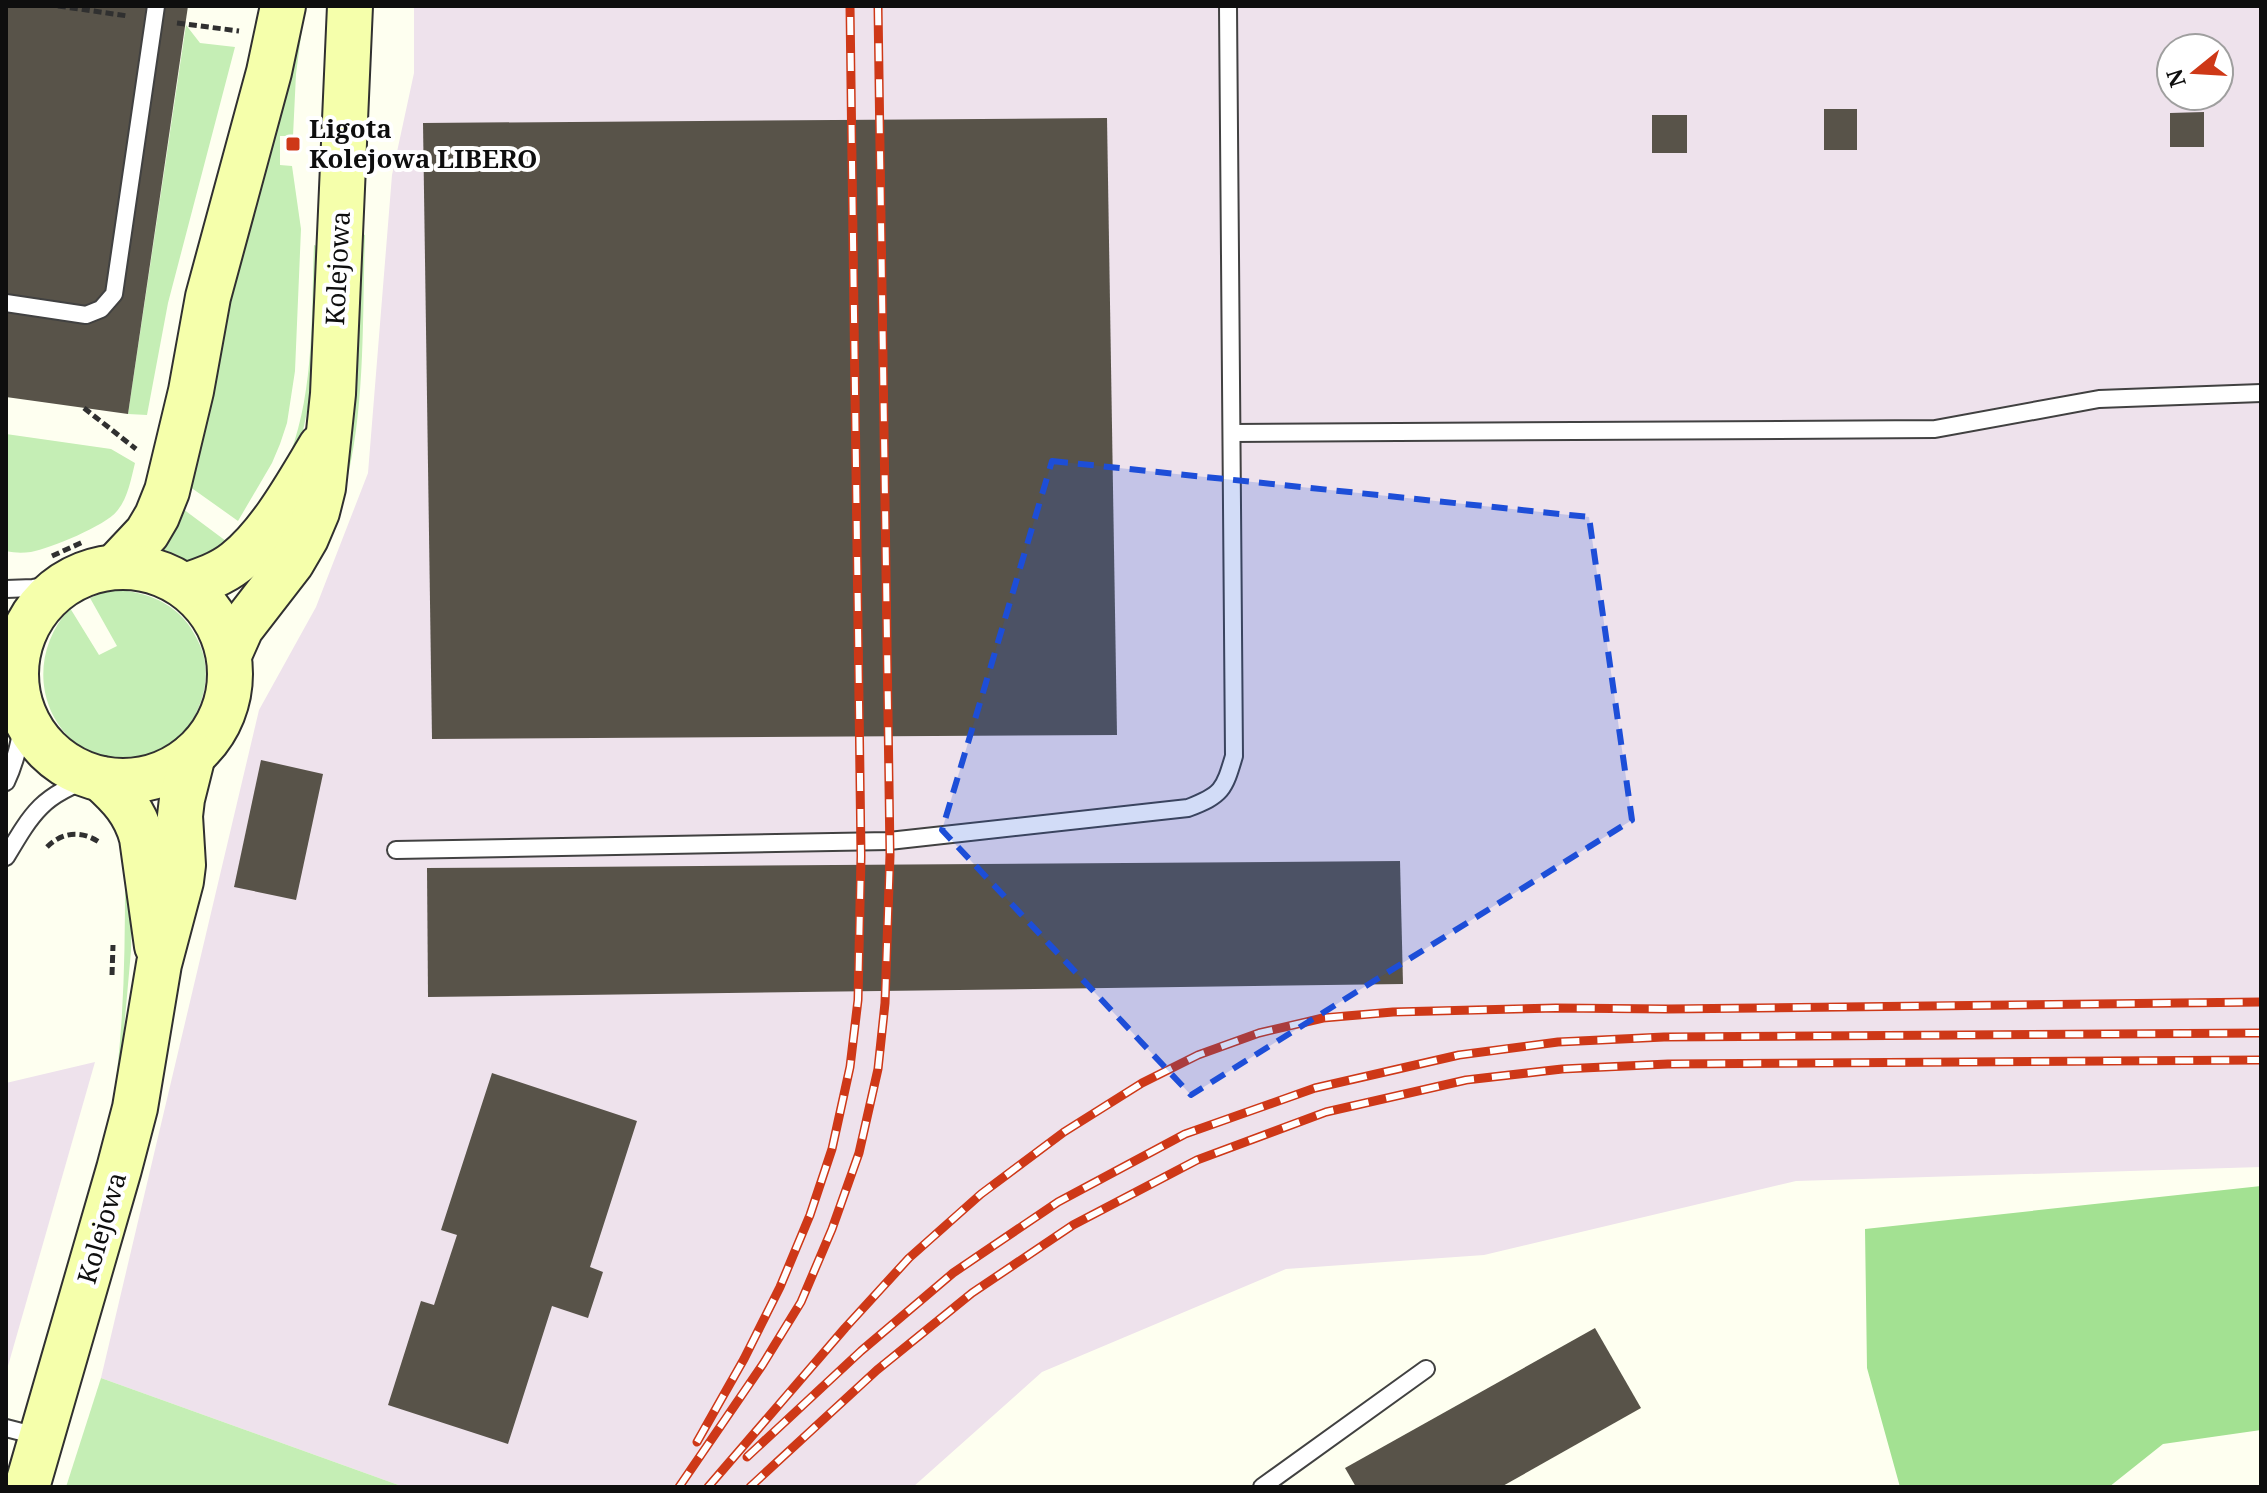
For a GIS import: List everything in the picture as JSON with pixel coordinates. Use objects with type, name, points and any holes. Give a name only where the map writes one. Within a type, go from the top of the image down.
[{"type":"street","points":[[106,552],[185,586],[213,615],[229,655],[228,699],[211,734],[193,755],[170,771],[130,782],[97,778],[65,765],[38,740],[15,689],[19,646],[31,617],[52,593],[57,570],[97,569],[106,552],[147,533],[157,516],[167,491],[191,391],[208,297],[269,72],[283,6]]},
{"type":"street","name":"Kolejowa","points":[[229,655],[241,628],[292,562],[306,538],[323,488],[333,394],[350,6]]},
{"type":"street","name":"Kolejowa","points":[[185,586],[222,572],[252,547],[280,511],[328,435]]},
{"type":"street","name":"Kolejowa","points":[[27,1487],[24,1433],[128,1138],[159,964],[181,881],[180,816],[193,755]]},
{"type":"street","name":"Kolejowa","points":[[97,778],[121,797],[137,822],[142,838],[159,964]]},
{"type":"lane","points":[[6,303],[86,315],[101,309],[114,294],[156,6]]},
{"type":"lane","points":[[396,850],[889,841],[1188,808],[1219,793],[1234,756],[1228,6]]},
{"type":"lane","points":[[1232,433],[1935,429],[2099,399],[2261,393]]},
{"type":"lane","points":[[6,589],[33,588],[57,570]]},
{"type":"lane","points":[[6,782],[20,744],[15,689]]},
{"type":"lane","points":[[6,857],[33,816],[52,795],[67,786],[97,778]]},
{"type":"lane","points":[[1262,1487],[1426,1369]]},
{"type":"path","points":[[191,25],[246,32]]},
{"type":"path","points":[[84,408],[146,456]]},
{"type":"path","points":[[57,570],[106,552]]},
{"type":"path","points":[[40,855],[56,839],[70,835],[91,837],[104,849]]},
{"type":"path","points":[[112,983],[113,937]]},
{"type":"highlighted area","points":[[1052,461],[1589,517],[1632,820],[1191,1095],[942,830]]},
{"type":"shaded area","points":[[414,6],[2261,6],[2261,1167],[1796,1181],[1484,1255],[1286,1269],[1042,1372],[913,1487],[404,1487],[101,1378],[259,710],[316,607],[368,473],[392,175],[414,73]]},
{"type":"shaded area","points":[[95,1062],[6,1373],[6,1083]]},
{"type":"green space","points":[[300,6],[305,6],[296,74],[293,136],[280,136],[280,165],[292,166],[301,229],[295,371],[287,423],[280,444],[238,521],[186,484]]},
{"type":"green space","points":[[186,25],[200,43],[235,47],[168,303],[147,415],[128,414]]},
{"type":"green space","points":[[363,234],[360,394],[345,488],[358,270]]},
{"type":"green space","points":[[314,245],[317,246],[311,393],[301,440],[285,467],[295,441],[307,386]]},
{"type":"green space","points":[[6,434],[111,449],[135,463],[121,506],[111,517],[90,530],[64,541],[31,552],[6,551]]},
{"type":"green space","points":[[179,506],[234,547],[196,561],[178,562],[155,557]]},
{"type":"green space","points":[[119,590],[155,598],[175,610],[191,628],[201,647],[206,674],[198,709],[189,725],[167,745],[135,758],[105,757],[80,746],[60,726],[47,700],[43,670],[51,638],[70,608],[99,655],[117,646],[90,598]]},
{"type":"green space","points":[[132,879],[131,951],[114,1111],[39,1368],[112,1108],[121,1023],[125,881]]},
{"type":"green space","points":[[2261,1186],[2261,1430],[2163,1444],[2109,1487],[1900,1487],[1867,1368],[1865,1229]]},
{"type":"green space","points":[[101,1378],[404,1487],[66,1487]]},
{"type":"building","points":[[6,6],[188,6],[128,414],[6,397]]},
{"type":"building","points":[[1824,109],[1857,109],[1857,150],[1824,150]]},
{"type":"building","points":[[2204,112],[2204,147],[2170,147],[2170,113]]},
{"type":"building","points":[[1652,115],[1687,115],[1687,153],[1652,153]]},
{"type":"building","points":[[1107,118],[1117,735],[432,739],[423,123]]},
{"type":"building","points":[[261,760],[323,774],[296,900],[234,887]]},
{"type":"building","points":[[1400,861],[1403,984],[428,997],[427,868]]},
{"type":"building","points":[[492,1073],[637,1121],[590,1267],[603,1272],[588,1318],[552,1306],[508,1444],[388,1405],[421,1301],[434,1305],[457,1235],[441,1230]]},
{"type":"building","points":[[1595,1328],[1641,1408],[1501,1487],[1356,1487],[1345,1468]]},
{"type":"railway","points":[[697,1442],[780,1287],[810,1215],[832,1149],[850,1067],[858,1000],[861,856],[850,6]]},
{"type":"railway","points":[[679,1487],[763,1364],[801,1302],[832,1229],[859,1153],[878,1069],[885,1003],[890,855],[878,6]]},
{"type":"railway","points":[[708,1487],[909,1258],[981,1194],[1064,1132],[1142,1083],[1198,1055],[1259,1033],[1323,1018],[1393,1012],[2261,1002]]},
{"type":"railway","points":[[747,1457],[861,1351],[953,1273],[1058,1202],[1185,1134],[1315,1088],[1459,1055],[1558,1042],[1664,1037],[2261,1033]]},
{"type":"railway","points":[[750,1487],[877,1370],[972,1293],[1073,1225],[1197,1160],[1326,1112],[1466,1080],[1562,1069],[1668,1064],[2261,1060]]},
{"type":"place","name":"Ligota Kolejowa LIBERO","points":[[293,144]]}]
